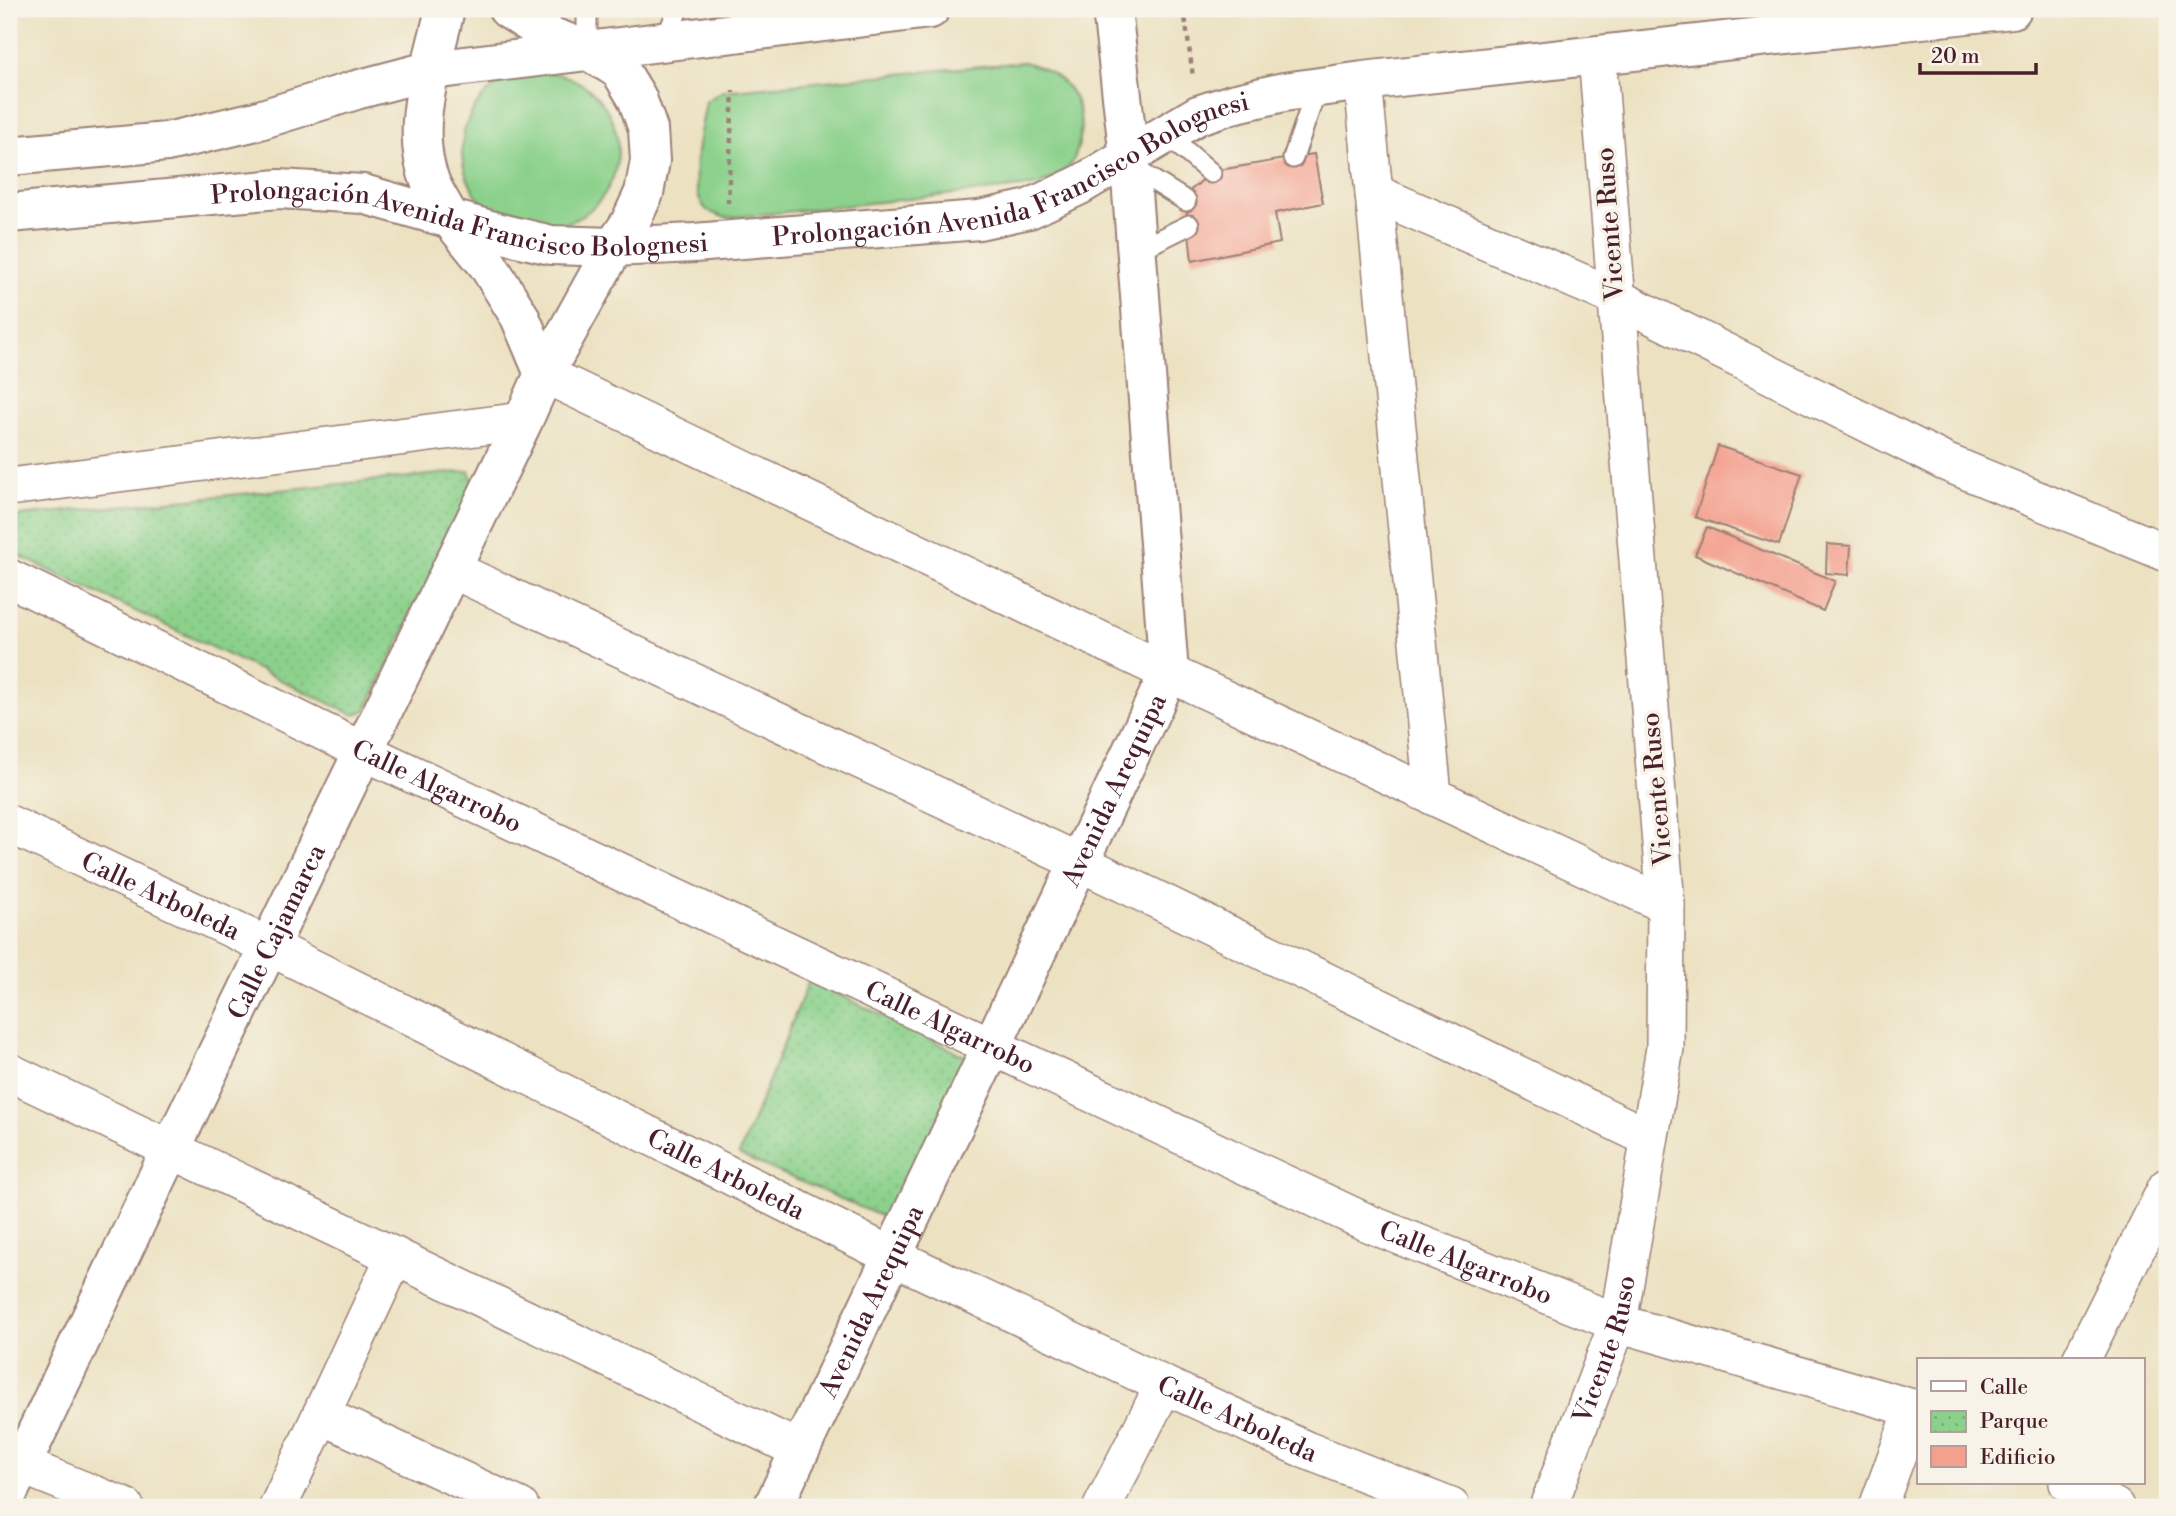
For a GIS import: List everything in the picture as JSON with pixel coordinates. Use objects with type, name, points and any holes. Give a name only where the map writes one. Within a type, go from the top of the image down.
[{"type":"main road","points":[[445,9],[422,107],[421,145],[431,183],[449,217],[488,265],[520,317],[544,374]]},
{"type":"main road","name":"Calle Cajamarca","points":[[15,1478],[544,374],[644,193],[650,161],[648,129],[637,98],[620,70],[587,50],[552,37],[508,9]]},
{"type":"main road","points":[[9,156],[167,142],[256,121],[432,70],[587,50],[672,25],[930,9]]},
{"type":"main road","name":"Avenida Arequipa","points":[[773,1507],[1169,673],[1129,161],[1112,9]]},
{"type":"main road","name":"Prolongación Avenida Francisco Bolognesi","points":[[9,213],[279,189],[363,194],[551,245],[614,247],[979,220],[1029,209],[1129,161],[1198,115],[1233,104],[1363,81],[2012,9]]},
{"type":"street","name":"Vicente Ruso","points":[[1548,1507],[1618,1323],[1665,1048],[1666,905],[1597,55]]},
{"type":"street","points":[[1363,81],[1433,795]]},
{"type":"street","points":[[1374,193],[1615,298],[1945,462],[2167,553]]},
{"type":"street","points":[[544,374],[1169,673],[1666,905]]},
{"type":"street","points":[[9,486],[523,421]]},
{"type":"street","points":[[451,569],[1079,862],[1649,1138]]},
{"type":"street","name":"Calle Algarrobo","points":[[9,578],[363,751],[1370,1224],[1618,1323],[1916,1409]]},
{"type":"street","name":"Calle Arboleda","points":[[9,824],[268,946],[892,1256],[1164,1385],[1306,1450],[1451,1507]]},
{"type":"street","points":[[9,1072],[800,1450]]},
{"type":"street","points":[[2082,1358],[2167,1187]]},
{"type":"street","points":[[278,1507],[395,1256]]},
{"type":"street","points":[[1102,1507],[1164,1385]]},
{"type":"street","points":[[1878,1507],[1916,1409]]},
{"type":"street","points":[[321,1415],[520,1507]]},
{"type":"street","points":[[15,1478],[125,1507]]},
{"type":"street","points":[[2070,1484],[2115,1507]]},
{"type":"lane","points":[[587,9],[587,50]]},
{"type":"lane","points":[[1293,158],[1317,88]]},
{"type":"lane","points":[[1166,134],[1211,173]]},
{"type":"lane","points":[[1129,161],[1186,201]]},
{"type":"lane","points":[[1136,251],[1189,225]]},
{"type":"path","points":[[728,205],[733,90]]},
{"type":"green space","points":[[1023,62],[1049,72],[1068,87],[1079,109],[1081,122],[1079,145],[1070,165],[1062,173],[1040,185],[728,218],[707,210],[700,200],[696,158],[706,101],[723,91]]},
{"type":"green space","points":[[540,72],[570,78],[595,95],[612,120],[618,150],[612,180],[595,205],[570,222],[540,228],[510,222],[485,205],[468,180],[462,150],[468,120],[485,95],[510,78]]},
{"type":"green space","points":[[469,471],[475,486],[366,710],[354,715],[9,551],[9,517]]},
{"type":"green space","points":[[809,980],[975,1061],[899,1224],[739,1155]]},
{"type":"building","points":[[1314,154],[1323,203],[1275,213],[1280,243],[1192,261],[1185,195],[1214,171]]},
{"type":"building","points":[[1718,446],[1802,474],[1779,545],[1695,517]]},
{"type":"building","points":[[1707,527],[1835,581],[1823,611],[1695,555]]},
{"type":"building","points":[[1827,544],[1851,546],[1849,575],[1826,573]]}]
